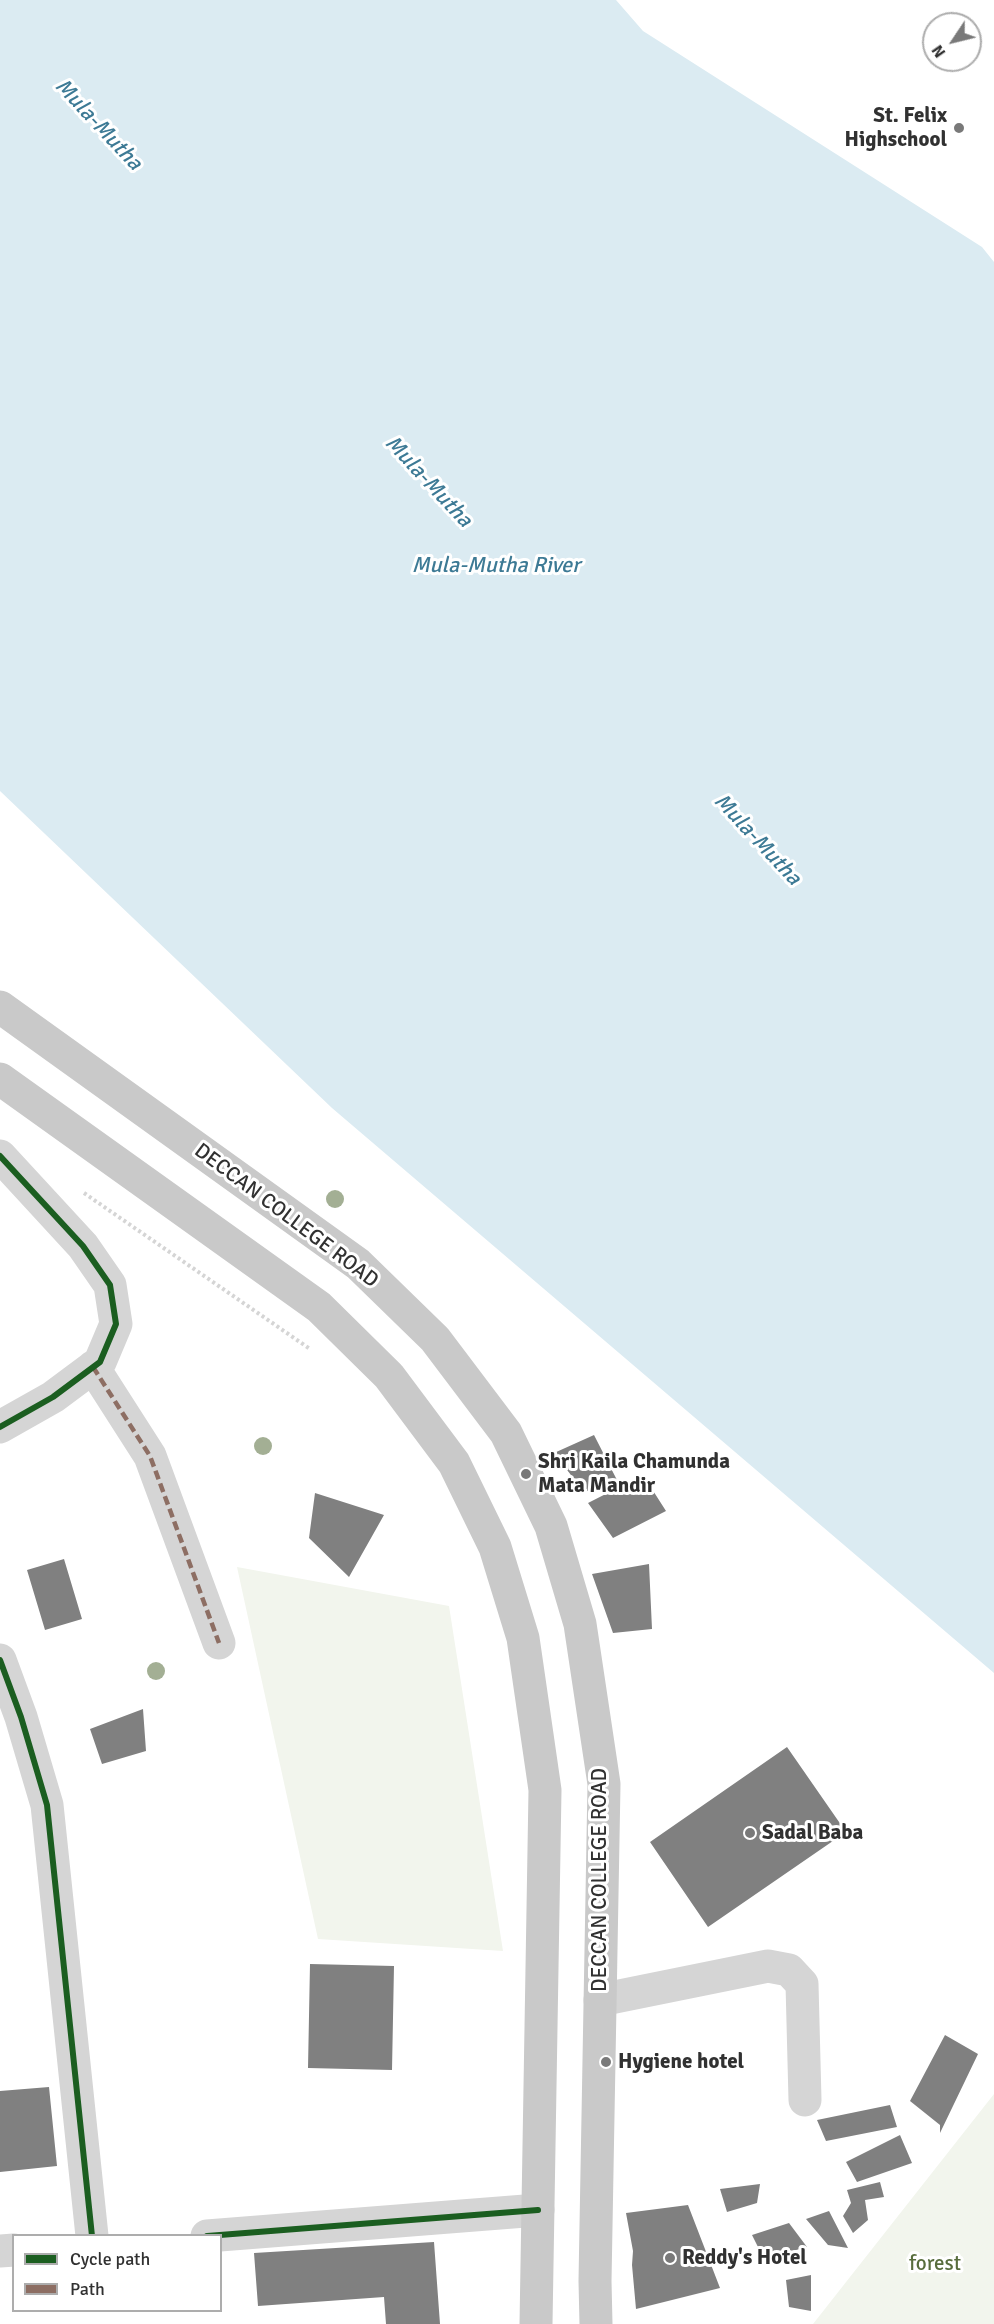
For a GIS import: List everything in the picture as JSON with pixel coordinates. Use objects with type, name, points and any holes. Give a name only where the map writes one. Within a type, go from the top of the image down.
[{"type":"main road","name":"DECCAN COLLEGE ROAD","points":[[0,1008],[358,1264],[435,1339],[506,1433],[551,1526],[580,1624],[604,1784],[596,2324]]},
{"type":"main road","points":[[0,1079],[319,1307],[389,1376],[454,1463],[495,1547],[523,1638],[545,1790],[536,2324]]},
{"type":"street","points":[[0,1156],[83,1246],[110,1285],[116,1324],[100,1362],[52,1397],[0,1427]]},
{"type":"street","points":[[93,1367],[150,1456],[219,1643]]},
{"type":"street","points":[[0,1660],[21,1717],[47,1805],[92,2234]]},
{"type":"street","points":[[600,2000],[768,1966],[789,1970],[802,1984],[805,2100]]},
{"type":"street","points":[[220,2234],[538,2210]]},
{"type":"path","points":[[75,1187],[317,1354]]},
{"type":"green space","points":[[237,1567],[449,1606],[503,1951],[318,1939]]},
{"type":"green space","name":"forest","points":[[994,2094],[994,2324],[813,2324]]},
{"type":"water","name":"Mula-Mutha River","points":[[0,0],[616,0],[643,31],[982,247],[994,262],[994,1673],[332,1108],[0,791]]},
{"type":"building","points":[[594,1435],[618,1482],[584,1492],[554,1453]]},
{"type":"building","points":[[643,1475],[666,1511],[613,1538],[588,1503]]},
{"type":"building","points":[[315,1493],[384,1515],[349,1577],[309,1538]]},
{"type":"building","points":[[64,1559],[82,1619],[45,1630],[27,1570]]},
{"type":"building","points":[[649,1564],[652,1629],[613,1633],[592,1574]]},
{"type":"building","points":[[143,1709],[146,1751],[102,1764],[90,1729]]},
{"type":"building","points":[[787,1747],[846,1832],[708,1927],[650,1842]]},
{"type":"building","points":[[310,1964],[394,1966],[392,2070],[308,2068]]},
{"type":"building","points":[[945,2035],[978,2054],[940,2133],[940,2125],[910,2101]]},
{"type":"building","points":[[49,2087],[57,2166],[0,2172],[0,2091]]},
{"type":"building","points":[[890,2105],[897,2127],[826,2141],[817,2120]]},
{"type":"building","points":[[900,2135],[912,2163],[857,2182],[846,2162]]},
{"type":"building","points":[[880,2182],[884,2197],[865,2200],[868,2220],[853,2233],[843,2216],[851,2203],[847,2190]]},
{"type":"building","points":[[760,2184],[757,2203],[727,2212],[720,2189]]},
{"type":"building","name":"Reddy's Hotel","points":[[688,2205],[720,2288],[636,2309],[633,2251],[626,2213]]},
{"type":"building","points":[[829,2211],[848,2248],[828,2245],[806,2219]]},
{"type":"building","points":[[789,2223],[807,2247],[764,2259],[752,2235]]},
{"type":"building","points":[[434,2242],[440,2324],[386,2324],[384,2297],[258,2306],[254,2253]]},
{"type":"building","points":[[811,2275],[811,2311],[789,2307],[786,2280]]},
{"type":"marked path","points":[[93,1367],[150,1456],[219,1643]]},
{"type":"cycle path","points":[[0,1156],[83,1246],[110,1285],[116,1324],[100,1362],[53,1397],[0,1427]]},
{"type":"cycle path","points":[[0,1660],[21,1717],[47,1805],[92,2234]]},
{"type":"cycle path","points":[[222,2235],[538,2210]]},
{"type":"place","name":"St. Felix Highschool","points":[[959,128]]},
{"type":"place","name":"Shri Kaila Chamunda Mata Mandir","points":[[526,1474]]},
{"type":"place","name":"Sadal Baba","points":[[750,1833]]},
{"type":"place","name":"Hygiene hotel","points":[[606,2062]]},
{"type":"place","name":"Reddy's Hotel","points":[[670,2258]]},
{"type":"water label","name":"Mula-Mutha","points":[[98,125]]},
{"type":"water label","name":"Mula-Mutha","points":[[428,482]]},
{"type":"water label","name":"Mula-Mutha","points":[[757,840]]}]
